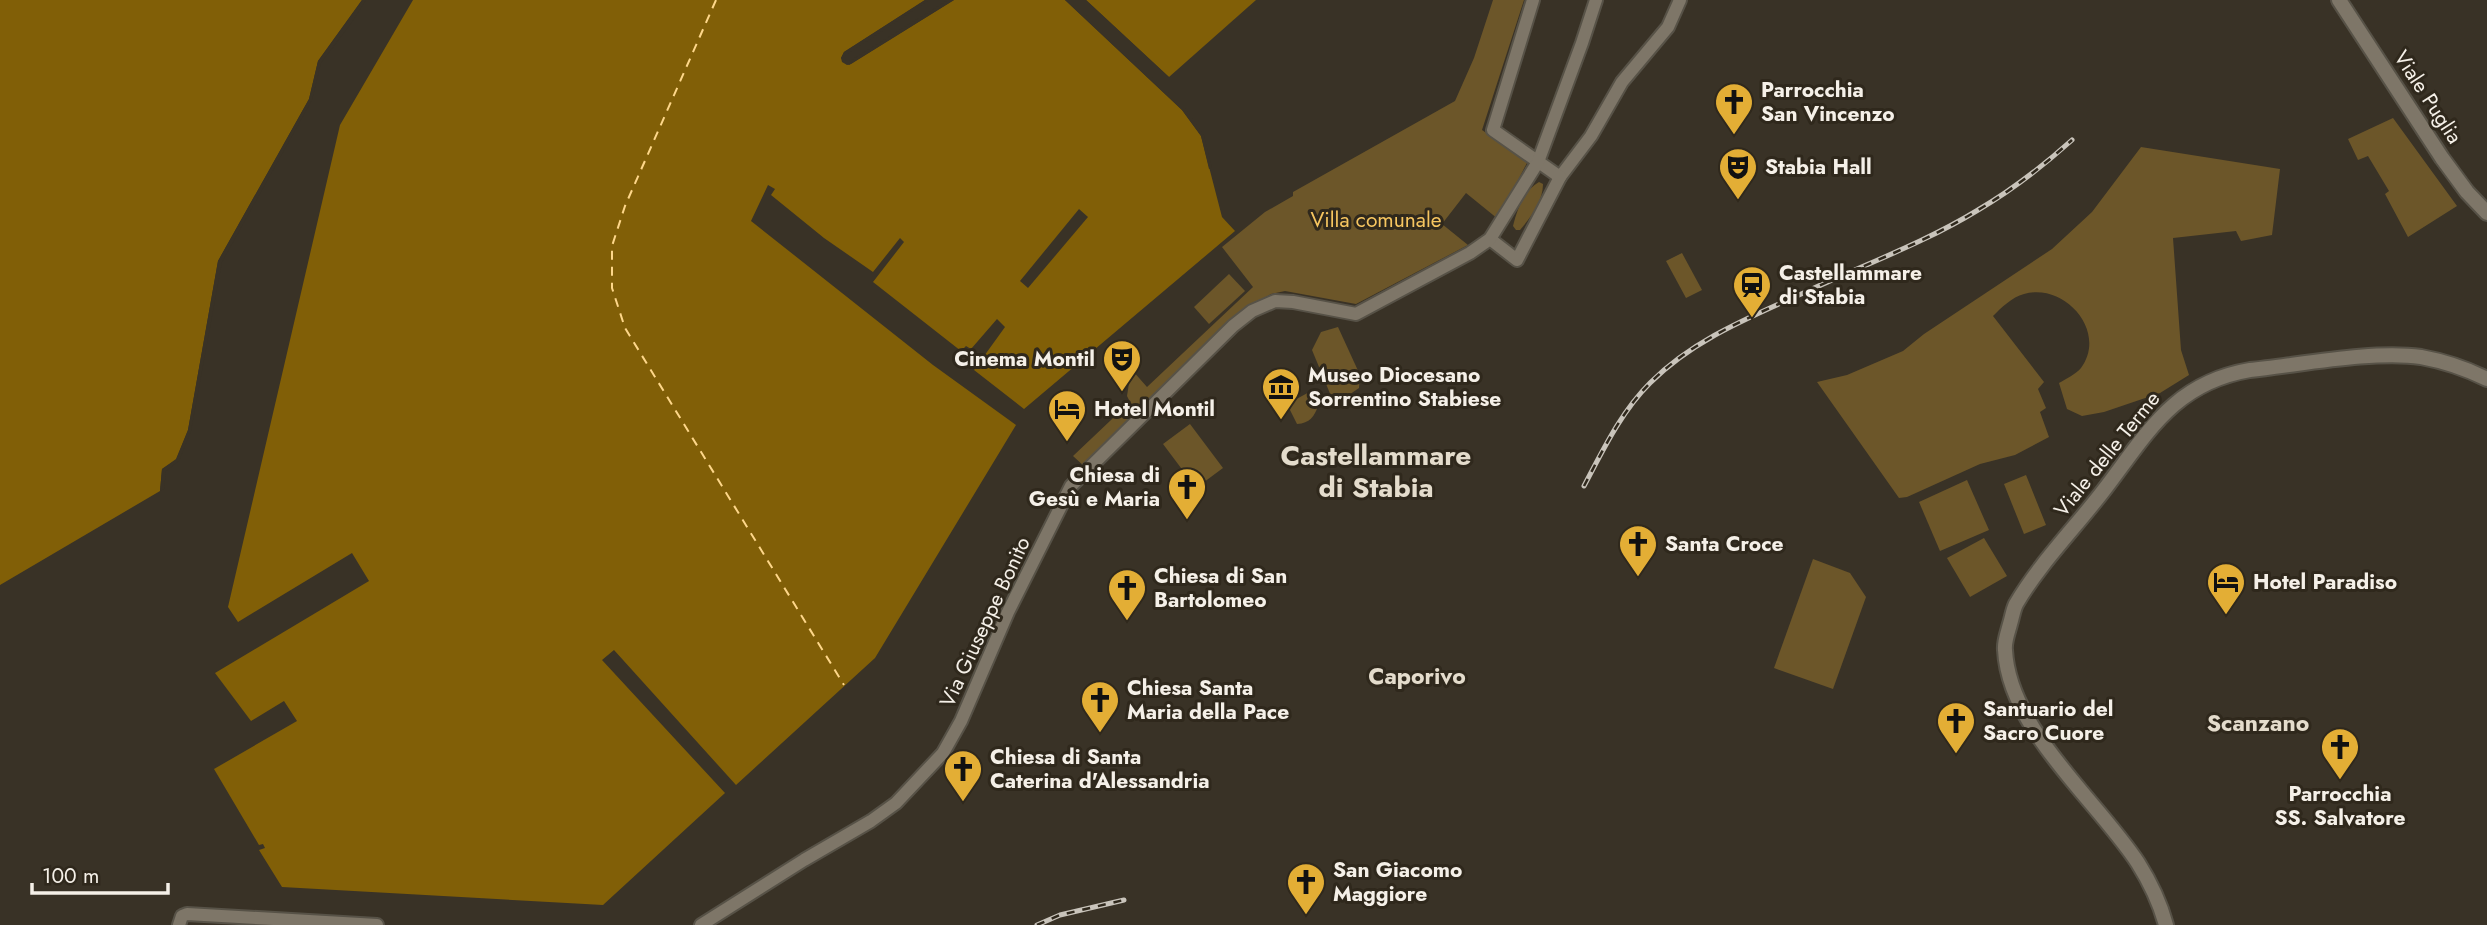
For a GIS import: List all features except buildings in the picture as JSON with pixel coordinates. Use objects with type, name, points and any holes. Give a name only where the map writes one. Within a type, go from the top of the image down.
[{"type":"main road","name":"Viale Puglia","points":[[2339,0],[2442,158],[2467,192],[2487,213]]},
{"type":"main road","name":"Viale delle Terme","points":[[2166,925],[2160,904],[2137,862],[2026,718],[2009,680],[2004,647],[2015,606],[2155,424],[2178,399],[2205,382],[2250,370],[2379,356],[2420,357],[2470,371],[2487,379]]},
{"type":"street","points":[[1533,0],[1493,130],[1560,177]]},
{"type":"street","points":[[1596,0],[1583,43],[1538,162],[1490,239],[1517,260],[1560,177],[1591,136],[1622,82],[1668,27],[1679,0]]},
{"type":"street","name":"Via Giuseppe Bonito","points":[[701,925],[871,821],[896,803],[943,753],[961,722],[1008,612],[1071,486],[1233,326],[1252,311],[1275,301],[1356,314],[1470,253],[1490,239]]},
{"type":"street","points":[[179,925],[182,916],[187,914],[377,925]]},
{"type":"green space","name":"Villa comunale","points":[[1493,0],[1524,0],[1482,130],[1528,161],[1498,219],[1466,193],[1442,224],[1468,245],[1356,304],[1285,291],[1271,294],[1253,305],[1085,467],[1073,456],[1130,402],[1127,396],[1129,383],[1110,359],[1117,353],[1147,387],[1253,287],[1222,247],[1265,212],[1293,196],[1293,192],[1455,101],[1474,58]]},
{"type":"green space","points":[[2393,118],[2457,206],[2408,237],[2385,194],[2389,191],[2368,156],[2358,160],[2348,139]]},
{"type":"green space","points":[[2141,147],[2280,169],[2272,235],[2241,241],[2236,231],[2173,238],[2181,350],[2189,375],[2160,393],[2104,412],[2082,416],[2067,409],[2059,383],[2081,368],[2088,354],[2089,339],[2085,325],[2067,302],[2054,295],[2039,292],[2020,295],[1993,316],[2044,382],[2038,389],[2046,408],[2040,412],[2049,437],[2015,455],[1980,464],[1907,497],[1899,498],[1817,382],[1847,375],[1903,351],[1924,334],[2052,249],[2092,212]]},
{"type":"green space","points":[[1539,182],[1543,184],[1539,203],[1520,230],[1516,230],[1513,226],[1522,201],[1529,190]]},
{"type":"green space","points":[[1682,253],[1702,290],[1686,298],[1666,261]]},
{"type":"green space","points":[[1229,274],[1245,291],[1209,324],[1194,307]]},
{"type":"green space","points":[[1338,327],[1360,375],[1359,388],[1343,399],[1331,396],[1312,350],[1321,332]]},
{"type":"green space","points":[[1313,390],[1318,406],[1308,421],[1297,424],[1290,410],[1291,402]]},
{"type":"green space","points":[[1190,424],[1223,468],[1196,488],[1163,444]]},
{"type":"green space","points":[[2026,475],[2046,525],[2024,534],[2004,484]]},
{"type":"green space","points":[[1967,480],[1989,530],[1940,551],[1919,502]]},
{"type":"green space","points":[[1984,538],[2007,576],[1970,597],[1947,558]]},
{"type":"green space","points":[[1813,559],[1850,573],[1866,597],[1833,689],[1774,668]]},
{"type":"shaded area","points":[[0,0],[362,0],[318,61],[309,99],[218,261],[188,430],[176,460],[162,469],[160,491],[0,585]]},
{"type":"shaded area","points":[[413,0],[925,0],[844,52],[841,58],[849,65],[954,0],[1065,0],[1182,110],[1201,136],[1222,217],[1235,231],[1024,409],[974,370],[1005,327],[997,319],[971,349],[966,346],[961,351],[873,282],[904,242],[900,238],[873,272],[824,238],[771,195],[775,189],[768,185],[751,221],[933,365],[1016,425],[875,658],[736,785],[614,650],[602,660],[725,793],[603,905],[282,887],[259,850],[265,848],[263,844],[259,845],[214,769],[297,721],[284,701],[251,721],[215,673],[369,581],[352,553],[238,622],[228,607],[340,125]]},
{"type":"shaded area","points":[[1086,0],[1256,0],[1169,77]]},
{"type":"pier","points":[[362,0],[366,0],[321,63],[312,100],[222,262],[191,431],[179,461],[166,471],[164,489],[160,491],[162,469],[176,459],[188,430],[218,261],[309,99],[318,61]]},
{"type":"pier","points":[[929,0],[846,55],[845,60],[850,61],[948,0],[954,0],[851,64],[842,62],[844,52]]},
{"type":"pier","points":[[1065,0],[1070,0],[1185,108],[1204,135],[1212,168],[1209,169],[1201,136],[1182,110]]},
{"type":"pier","points":[[1083,0],[1086,0],[1171,79],[1166,79]]},
{"type":"pier","points":[[1079,209],[1088,217],[1028,288],[1020,281]]},
{"type":"ferry route","points":[[716,0],[625,206],[612,246],[612,288],[625,328],[844,685]]},
{"type":"railway","points":[[1584,486],[1630,406],[1650,383],[1686,353],[1746,319],[1958,222],[2015,186],[2072,140]]},
{"type":"railway","points":[[1037,925],[1060,915],[1124,900]]},
{"type":"place","name":"Parrocchia San Vincenzo","points":[[1734,136]]},
{"type":"place","name":"Stabia Hall","points":[[1738,201]]},
{"type":"place","name":"Castellammare di Stabia","points":[[1752,319]]},
{"type":"place","name":"Cinema Montil","points":[[1122,393]]},
{"type":"place","name":"Museo Diocesano Sorrentino Stabiese","points":[[1281,421]]},
{"type":"place","name":"Hotel Montil","points":[[1067,443]]},
{"type":"place","name":"Chiesa di Gesù e Maria","points":[[1187,521]]},
{"type":"place","name":"Santa Croce","points":[[1638,578]]},
{"type":"place","name":"Hotel Paradiso","points":[[2226,616]]},
{"type":"place","name":"Chiesa di San Bartolomeo","points":[[1127,622]]},
{"type":"place","name":"Chiesa Santa Maria della Pace","points":[[1100,734]]},
{"type":"place","name":"Santuario del Sacro Cuore","points":[[1956,755]]},
{"type":"place","name":"Parrocchia SS. Salvatore","points":[[2340,781]]},
{"type":"place","name":"Chiesa di Santa Caterina d'Alessandria","points":[[963,803]]},
{"type":"place","name":"San Giacomo Maggiore","points":[[1306,916]]},
{"type":"district","name":"Castellammare di Stabia","points":[[1376,471]]},
{"type":"district","name":"Caporivo","points":[[1417,676]]},
{"type":"district","name":"Scanzano","points":[[2258,723]]}]
